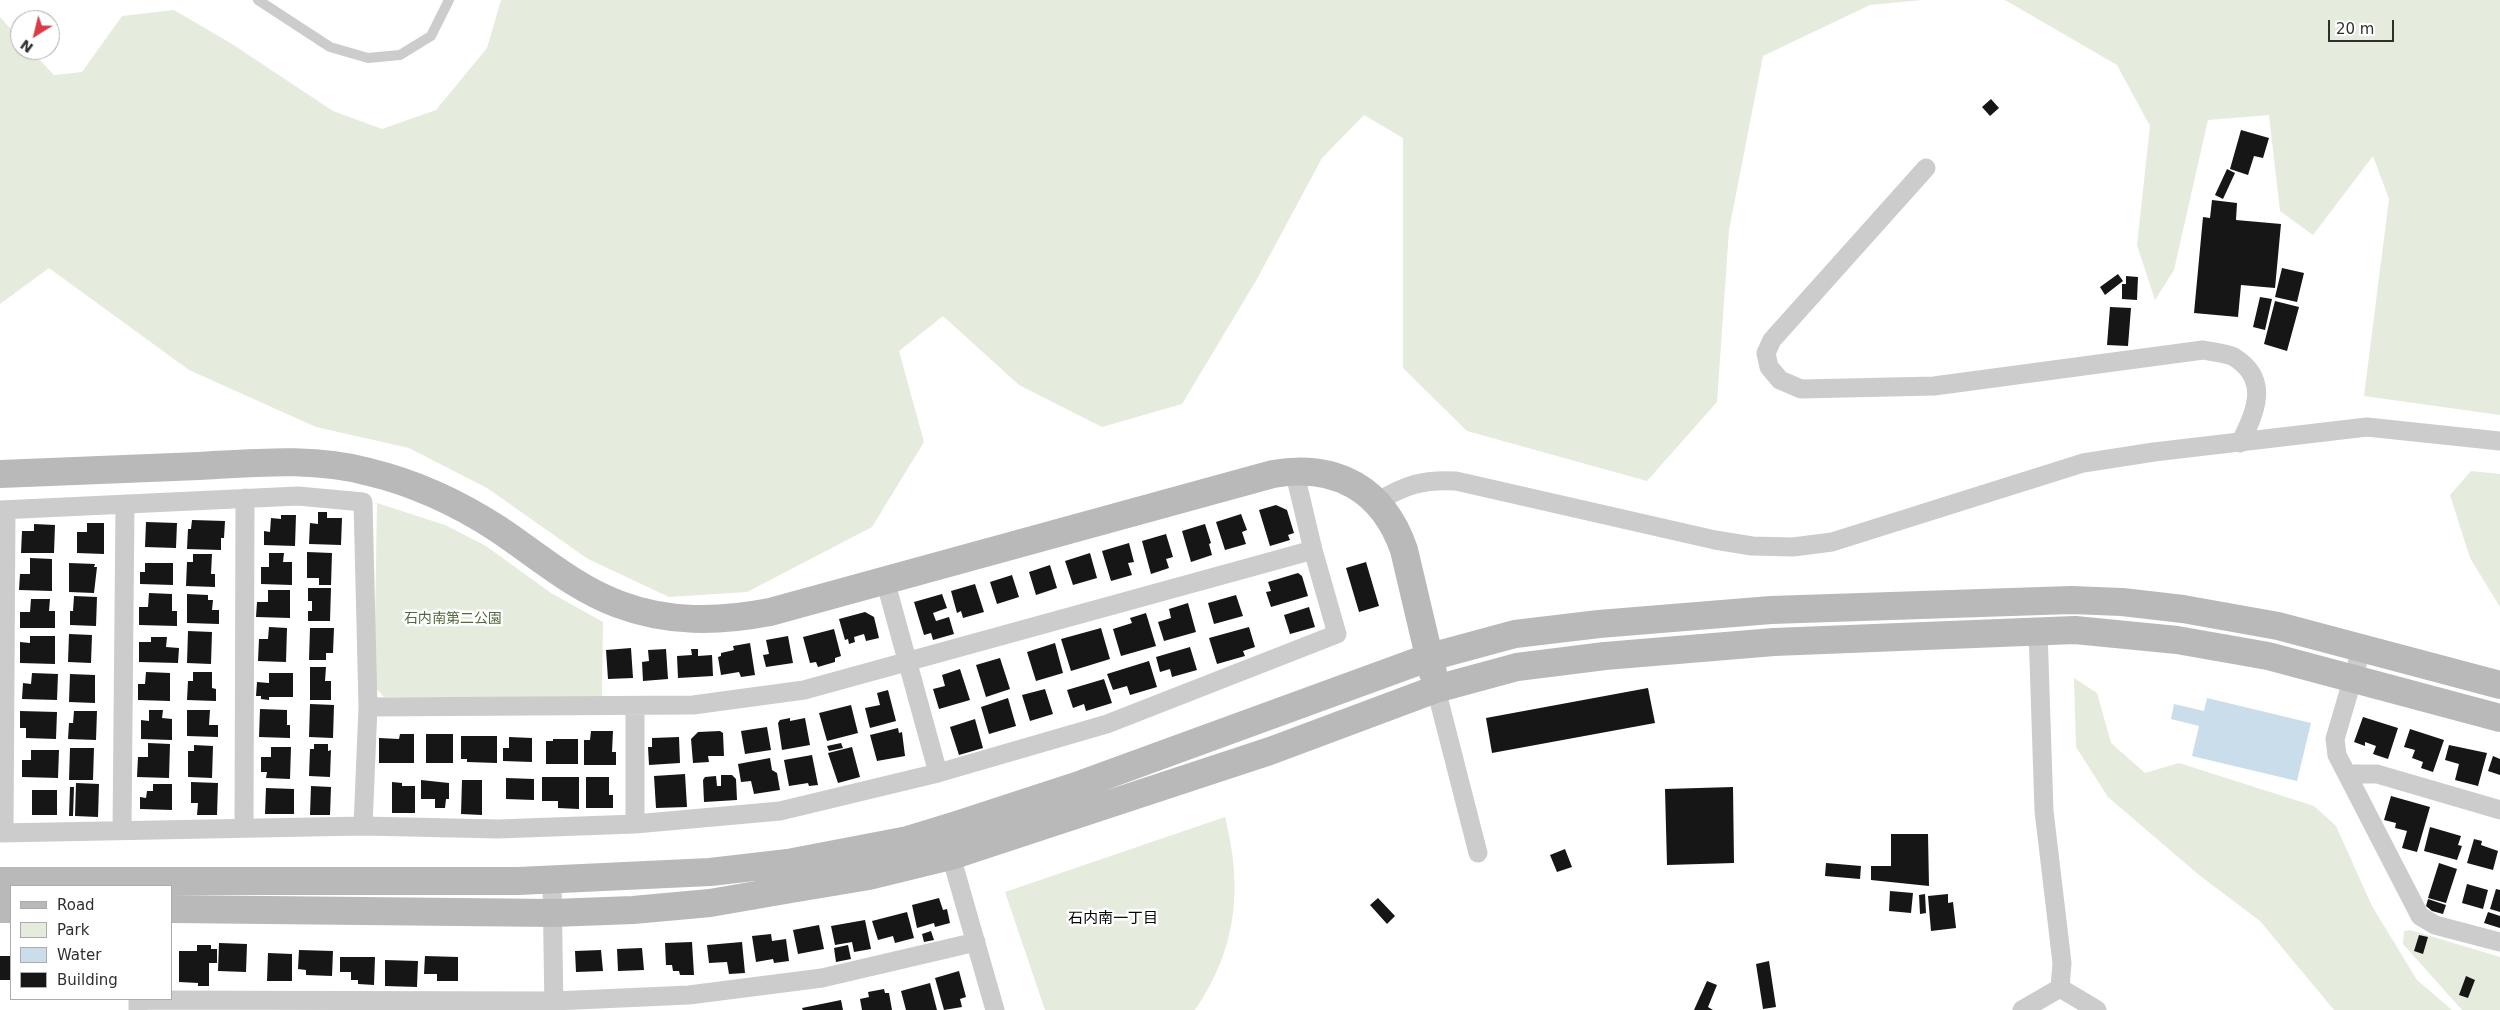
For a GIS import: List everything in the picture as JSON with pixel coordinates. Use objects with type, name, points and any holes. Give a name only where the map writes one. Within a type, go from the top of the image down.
[{"type":"street","points":[[1926,168],[1772,340],[1766,353],[1769,367],[1780,380],[1801,389],[1934,386],[2203,350],[2233,357],[2251,374],[2258,398],[2252,420],[2240,443]]},
{"type":"street","points":[[1377,502],[1415,482],[1456,481],[1715,540],[1752,546],[1793,547],[1832,542],[1866,533],[2083,463],[2154,452],[2367,427],[2500,441]]},
{"type":"street","points":[[0,474],[272,463],[320,464],[367,471],[412,484],[456,504],[497,528],[590,592],[640,611],[678,618],[709,620],[740,618],[770,612],[1273,474],[1294,470],[1329,474],[1346,480],[1377,502],[1398,532],[1478,853]]},
{"type":"street","points":[[363,826],[368,707],[363,502],[298,496],[3,510],[2,833],[363,826],[498,828],[635,824],[780,811],[938,773],[1107,724],[1337,634],[1313,550],[1294,470]]},
{"type":"street","points":[[244,828],[245,498]]},
{"type":"street","points":[[122,830],[125,504]]},
{"type":"street","points":[[368,707],[693,705],[804,690],[1313,550]]},
{"type":"street","points":[[885,580],[938,773]]},
{"type":"street","points":[[0,881],[552,880],[710,872],[778,864],[908,840],[1082,784],[1430,657],[1515,634],[1599,624],[1771,610],[2071,600],[2122,602],[2183,609],[2278,626],[2500,685]]},
{"type":"street","points":[[2038,630],[2044,811],[2062,963],[2060,988]]},
{"type":"street","points":[[172,909],[553,913],[633,910],[710,903],[869,876],[951,856],[1270,750],[1436,690],[1517,667],[1605,656],[1774,642],[2038,630],[2075,630],[2177,640],[2268,656],[2500,718]]},
{"type":"street","points":[[2362,647],[2335,744],[2337,755],[2420,916],[2435,925],[2500,942]]},
{"type":"street","points":[[635,706],[635,824]]},
{"type":"street","points":[[2347,774],[2377,774],[2500,810]]},
{"type":"street","points":[[951,856],[995,1010]]},
{"type":"street","points":[[552,880],[554,1005]]},
{"type":"street","points":[[138,1010],[138,1000],[554,1005],[689,995],[822,978],[976,942]]},
{"type":"street","points":[[2022,1010],[2060,988]]},
{"type":"street","points":[[2060,988],[2097,1010]]},
{"type":"lane","points":[[258,0],[330,47],[368,58],[400,55],[431,36],[449,0]]},
{"type":"green space","points":[[501,0],[1922,0],[1870,5],[1763,56],[1729,230],[1717,402],[1647,481],[1467,431],[1403,368],[1403,138],[1364,115],[1322,158],[1257,279],[1182,404],[1102,427],[1019,385],[943,316],[899,351],[924,442],[872,527],[747,592],[669,597],[588,559],[487,488],[409,448],[316,427],[189,370],[49,268],[0,304],[0,17],[10,28],[10,60],[40,60],[54,75],[82,72],[122,16],[174,10],[232,44],[333,111],[382,129],[436,110],[487,48]]},
{"type":"green space","points":[[2005,0],[2500,0],[2500,415],[2364,396],[2389,199],[2373,156],[2313,235],[2280,211],[2269,115],[2208,120],[2174,270],[2155,300],[2137,245],[2150,126],[2117,65]]},
{"type":"green space","points":[[2471,471],[2500,474],[2500,607],[2470,558],[2450,495]]},
{"type":"green space","name":"石内南第二公園","points":[[377,503],[445,525],[486,546],[551,593],[603,622],[602,697],[384,697],[374,686]]},
{"type":"green space","points":[[2074,678],[2097,693],[2111,743],[2145,773],[2179,763],[2314,806],[2336,826],[2372,906],[2417,980],[2452,1010],[2334,1010],[2260,921],[2199,875],[2108,797],[2076,747]]},
{"type":"green space","points":[[1225,817],[1234,869],[1232,917],[1228,941],[1220,964],[1195,1010],[1045,1010],[1005,892]]},
{"type":"green space","points":[[2410,930],[2500,957],[2500,1010],[2462,1010],[2403,944],[2404,931]]},
{"type":"water","points":[[2207,698],[2311,723],[2297,781],[2192,756],[2199,726],[2171,719],[2174,704],[2204,711]]},
{"type":"building","points":[[1991,99],[1999,108],[1990,116],[1982,107]]},
{"type":"building","points":[[2241,130],[2269,138],[2263,158],[2254,156],[2248,175],[2230,169]]},
{"type":"building","points":[[2227,169],[2235,173],[2223,199],[2215,195]]},
{"type":"building","points":[[2212,200],[2237,203],[2236,220],[2281,224],[2275,288],[2241,285],[2238,317],[2194,313],[2203,217],[2210,218]]},
{"type":"building","points":[[2282,268],[2304,273],[2297,302],[2275,297]]},
{"type":"building","points":[[2118,274],[2123,281],[2105,295],[2100,287]]},
{"type":"building","points":[[2126,276],[2138,277],[2137,300],[2122,299],[2122,284],[2126,284]]},
{"type":"building","points":[[2260,297],[2272,299],[2265,330],[2253,327]]},
{"type":"building","points":[[2275,301],[2299,307],[2287,351],[2264,344]]},
{"type":"building","points":[[2110,307],[2131,308],[2128,346],[2107,345]]},
{"type":"building","points":[[1276,505],[1287,510],[1294,533],[1288,535],[1290,540],[1270,546],[1259,510]]},
{"type":"building","points":[[318,512],[327,512],[327,518],[342,518],[341,545],[309,544],[310,523],[318,524]]},
{"type":"building","points":[[1241,514],[1247,530],[1242,532],[1246,544],[1225,550],[1216,522]]},
{"type":"building","points":[[281,515],[296,515],[295,546],[264,545],[264,531],[270,532],[271,518],[281,519]]},
{"type":"building","points":[[192,520],[225,521],[224,538],[221,538],[221,550],[187,549],[188,529],[191,529]]},
{"type":"building","points":[[146,522],[177,523],[176,548],[145,547]]},
{"type":"building","points":[[87,523],[104,523],[104,554],[77,553],[77,532],[87,532]]},
{"type":"building","points":[[34,524],[55,525],[54,553],[21,553],[22,531],[34,531]]},
{"type":"building","points":[[1205,524],[1211,543],[1209,544],[1212,555],[1191,562],[1182,531]]},
{"type":"building","points":[[1166,534],[1173,557],[1166,559],[1169,568],[1151,574],[1142,541]]},
{"type":"building","points":[[1129,543],[1134,562],[1128,563],[1132,575],[1111,581],[1102,551]]},
{"type":"building","points":[[307,552],[332,553],[331,585],[319,585],[319,578],[307,578]]},
{"type":"building","points":[[269,553],[284,553],[283,562],[292,562],[292,585],[261,584],[261,567],[269,567]]},
{"type":"building","points":[[1090,553],[1097,578],[1073,585],[1065,561]]},
{"type":"building","points":[[193,554],[212,554],[211,574],[215,574],[215,587],[186,586],[187,562],[193,562]]},
{"type":"building","points":[[30,558],[52,559],[52,591],[19,590],[20,574],[30,574]]},
{"type":"building","points":[[1366,562],[1379,606],[1359,612],[1346,568]]},
{"type":"building","points":[[69,563],[95,564],[94,567],[97,567],[94,593],[69,592]]},
{"type":"building","points":[[145,563],[173,563],[173,585],[140,584],[140,572],[145,572]]},
{"type":"building","points":[[1050,565],[1057,588],[1036,595],[1029,572]]},
{"type":"building","points":[[1298,573],[1302,576],[1308,596],[1271,607],[1266,592],[1271,591],[1268,582]]},
{"type":"building","points":[[1012,575],[1019,597],[997,604],[990,582]]},
{"type":"building","points":[[975,584],[984,612],[963,618],[961,611],[957,613],[951,591]]},
{"type":"building","points":[[308,588],[331,588],[330,621],[308,621],[308,611],[312,611],[312,601],[308,601]]},
{"type":"building","points":[[268,590],[290,590],[290,618],[256,617],[257,602],[268,602]]},
{"type":"building","points":[[149,593],[172,594],[172,611],[177,611],[177,626],[139,625],[139,607],[148,607]]},
{"type":"building","points":[[187,594],[208,595],[208,600],[213,600],[212,610],[219,610],[219,624],[187,623]]},
{"type":"building","points":[[942,594],[947,608],[933,613],[936,621],[949,617],[954,634],[933,640],[931,633],[924,635],[914,602]]},
{"type":"building","points":[[1236,595],[1243,616],[1214,624],[1208,603]]},
{"type":"building","points":[[74,596],[97,597],[96,626],[70,625],[70,611],[73,611]]},
{"type":"building","points":[[31,599],[50,599],[49,611],[55,611],[55,628],[20,628],[20,612],[30,612]]},
{"type":"building","points":[[1188,603],[1196,632],[1164,641],[1158,622],[1171,618],[1169,609]]},
{"type":"building","points":[[1309,607],[1315,627],[1290,634],[1284,615]]},
{"type":"building","points":[[865,612],[874,617],[879,638],[866,641],[864,634],[854,637],[855,642],[849,644],[848,639],[845,640],[839,619]]},
{"type":"building","points":[[1146,613],[1156,646],[1121,656],[1113,629],[1132,623],[1130,618]]},
{"type":"building","points":[[269,627],[287,628],[286,662],[258,661],[259,639],[268,639]]},
{"type":"building","points":[[1249,627],[1255,647],[1243,651],[1245,656],[1217,664],[1209,638]]},
{"type":"building","points":[[310,628],[334,628],[333,653],[326,653],[326,660],[309,660]]},
{"type":"building","points":[[1101,628],[1110,659],[1071,671],[1061,639]]},
{"type":"building","points":[[834,629],[841,656],[835,658],[835,662],[818,667],[816,662],[810,663],[803,637]]},
{"type":"building","points":[[188,631],[212,632],[211,664],[187,663]]},
{"type":"building","points":[[69,634],[92,635],[91,663],[68,662]]},
{"type":"building","points":[[30,636],[55,636],[55,664],[20,663],[20,642],[30,643]]},
{"type":"building","points":[[788,636],[793,663],[766,667],[763,655],[769,654],[766,640]]},
{"type":"building","points":[[151,637],[167,637],[166,647],[179,648],[178,663],[139,662],[139,642],[151,642]]},
{"type":"building","points":[[750,643],[755,675],[741,677],[739,672],[721,675],[718,657],[721,656],[721,653],[734,650],[733,646]]},
{"type":"building","points":[[1055,643],[1063,673],[1036,681],[1027,652]]},
{"type":"building","points":[[1190,647],[1197,670],[1172,677],[1170,669],[1160,672],[1156,657]]},
{"type":"building","points":[[631,648],[633,678],[608,679],[606,650]]},
{"type":"building","points":[[666,649],[668,679],[643,681],[642,662],[649,661],[648,650]]},
{"type":"building","points":[[691,649],[698,649],[698,656],[712,655],[713,676],[678,678],[677,656],[692,655]]},
{"type":"building","points":[[1000,658],[1010,689],[986,697],[976,665]]},
{"type":"building","points":[[1149,661],[1157,687],[1130,695],[1127,686],[1113,690],[1107,674]]},
{"type":"building","points":[[310,667],[326,667],[325,681],[331,681],[331,700],[310,700]]},
{"type":"building","points":[[960,669],[970,700],[939,709],[933,689],[945,686],[942,675]]},
{"type":"building","points":[[146,672],[170,673],[170,701],[138,700],[138,684],[145,684]]},
{"type":"building","points":[[193,672],[212,672],[212,688],[216,689],[216,701],[187,700],[188,681],[193,681]]},
{"type":"building","points":[[32,673],[58,674],[57,700],[22,699],[23,683],[31,684]]},
{"type":"building","points":[[269,673],[293,673],[293,697],[269,697],[269,700],[256,696],[257,682],[269,683]]},
{"type":"building","points":[[70,674],[95,675],[95,703],[69,702]]},
{"type":"building","points":[[1104,679],[1112,703],[1086,711],[1084,704],[1073,708],[1067,690]]},
{"type":"building","points":[[1648,688],[1655,723],[1492,753],[1486,718]]},
{"type":"building","points":[[1045,689],[1053,714],[1030,721],[1022,695]]},
{"type":"building","points":[[888,690],[896,721],[870,728],[865,708],[880,705],[877,693]]},
{"type":"building","points":[[1008,698],[1016,726],[989,734],[981,707]]},
{"type":"building","points":[[310,704],[334,705],[333,738],[309,737]]},
{"type":"building","points":[[851,705],[858,733],[827,741],[819,713]]},
{"type":"building","points":[[260,709],[287,710],[287,725],[290,725],[290,738],[259,737]]},
{"type":"building","points":[[149,710],[163,710],[162,718],[172,719],[172,740],[141,739],[141,720],[149,721]]},
{"type":"building","points":[[187,710],[210,710],[209,725],[218,725],[218,737],[187,736]]},
{"type":"building","points":[[20,711],[57,712],[56,739],[26,738],[26,728],[20,728]]},
{"type":"building","points":[[74,711],[97,711],[96,740],[68,739],[69,723],[73,723]]},
{"type":"building","points":[[2363,717],[2398,728],[2388,759],[2373,754],[2376,746],[2365,742],[2365,746],[2354,742]]},
{"type":"building","points":[[790,718],[790,721],[805,718],[810,745],[782,750],[778,723],[780,720]]},
{"type":"building","points":[[975,719],[983,748],[959,755],[950,727]]},
{"type":"building","points":[[767,727],[771,750],[745,754],[741,731]]},
{"type":"building","points":[[898,728],[899,733],[902,732],[905,756],[877,761],[870,735]]},
{"type":"building","points":[[2410,729],[2444,740],[2433,772],[2421,768],[2423,762],[2412,758],[2415,750],[2404,747]]},
{"type":"building","points":[[591,731],[613,731],[612,752],[616,752],[616,765],[584,765],[584,740],[590,740]]},
{"type":"building","points":[[720,731],[723,733],[724,756],[708,756],[709,762],[693,763],[691,739],[698,732]]},
{"type":"building","points":[[400,734],[414,734],[414,763],[379,763],[379,738],[399,739]]},
{"type":"building","points":[[426,734],[453,734],[453,763],[426,763]]},
{"type":"building","points":[[461,736],[497,736],[497,763],[467,762],[467,759],[461,759]]},
{"type":"building","points":[[509,737],[532,738],[532,762],[503,761],[503,748],[509,748]]},
{"type":"building","points":[[679,737],[680,763],[649,765],[648,747],[652,747],[652,738]]},
{"type":"building","points":[[553,739],[578,739],[578,764],[546,764],[546,741],[553,741]]},
{"type":"building","points":[[148,743],[170,744],[169,778],[137,777],[138,757],[148,757]]},
{"type":"building","points":[[841,743],[843,748],[829,751],[827,746]]},
{"type":"building","points":[[314,744],[328,744],[328,751],[331,750],[330,777],[309,776],[310,749],[314,749]]},
{"type":"building","points":[[194,745],[213,746],[212,778],[188,777],[188,751],[194,751]]},
{"type":"building","points":[[2449,745],[2487,753],[2478,786],[2455,780],[2459,764],[2445,760]]},
{"type":"building","points":[[271,747],[291,747],[290,779],[266,778],[267,772],[261,772],[261,757],[271,757]]},
{"type":"building","points":[[852,747],[860,777],[838,783],[828,753]]},
{"type":"building","points":[[70,748],[94,748],[93,780],[69,780]]},
{"type":"building","points":[[31,750],[59,750],[58,778],[22,777],[22,760],[31,760]]},
{"type":"building","points":[[812,755],[818,785],[809,786],[808,783],[789,786],[784,760]]},
{"type":"building","points":[[2493,756],[2500,759],[2500,775],[2488,771]]},
{"type":"building","points":[[770,758],[772,770],[777,773],[780,790],[754,794],[751,781],[741,782],[738,764]]},
{"type":"building","points":[[685,774],[687,807],[656,808],[654,776]]},
{"type":"building","points":[[721,775],[732,775],[736,779],[737,800],[704,802],[703,780],[705,777],[716,776],[717,786],[721,786]]},
{"type":"building","points":[[542,777],[579,777],[579,809],[558,808],[558,801],[542,801]]},
{"type":"building","points":[[586,777],[609,777],[609,795],[613,795],[613,808],[586,808]]},
{"type":"building","points":[[506,778],[534,779],[534,800],[506,799]]},
{"type":"building","points":[[421,780],[449,783],[449,799],[446,799],[445,808],[435,808],[435,799],[421,799]]},
{"type":"building","points":[[462,780],[482,780],[482,815],[461,814]]},
{"type":"building","points":[[191,782],[218,783],[217,815],[197,815],[198,803],[191,803]]},
{"type":"building","points":[[392,782],[402,783],[402,786],[415,786],[415,813],[392,813]]},
{"type":"building","points":[[76,783],[99,784],[98,817],[75,816]]},
{"type":"building","points":[[153,784],[172,784],[172,810],[140,809],[140,797],[146,798],[147,791],[153,791]]},
{"type":"building","points":[[311,786],[331,787],[330,815],[310,815]]},
{"type":"building","points":[[70,787],[74,787],[73,816],[69,816]]},
{"type":"building","points":[[1733,787],[1734,863],[1667,865],[1665,789]]},
{"type":"building","points":[[266,788],[294,789],[294,814],[265,814]]},
{"type":"building","points":[[32,790],[57,790],[57,815],[32,815]]},
{"type":"building","points":[[2391,796],[2430,807],[2417,852],[2402,848],[2407,831],[2395,828],[2396,823],[2384,820]]},
{"type":"building","points":[[2430,827],[2461,836],[2458,845],[2462,846],[2457,860],[2424,851]]},
{"type":"building","points":[[1891,834],[1928,834],[1929,886],[1871,880],[1871,866],[1891,866]]},
{"type":"building","points":[[2474,839],[2482,841],[2481,845],[2498,851],[2493,870],[2467,863]]},
{"type":"building","points":[[1565,849],[1572,867],[1557,872],[1550,855]]},
{"type":"building","points":[[1826,863],[1861,866],[1860,879],[1825,876]]},
{"type":"building","points":[[2439,863],[2457,869],[2446,903],[2428,898]]},
{"type":"building","points":[[2467,884],[2488,890],[2483,909],[2462,903]]},
{"type":"building","points":[[2496,889],[2500,890],[2500,912],[2490,909]]},
{"type":"building","points":[[1890,891],[1913,893],[1911,913],[1889,911]]},
{"type":"building","points":[[1925,894],[1926,913],[1920,914],[1919,895]]},
{"type":"building","points":[[1948,894],[1948,903],[1953,902],[1956,928],[1931,931],[1928,896]]},
{"type":"building","points":[[939,898],[943,910],[947,909],[950,923],[935,927],[934,923],[917,928],[912,905]]},
{"type":"building","points":[[1378,898],[1395,916],[1387,924],[1370,905]]},
{"type":"building","points":[[2428,899],[2446,905],[2443,914],[2432,911],[2426,906]]},
{"type":"building","points":[[907,912],[914,938],[895,943],[893,936],[878,940],[872,921]]},
{"type":"building","points":[[2488,912],[2500,916],[2500,928],[2484,923]]},
{"type":"building","points":[[865,920],[871,949],[854,952],[852,942],[835,945],[831,926]]},
{"type":"building","points":[[819,925],[824,949],[798,954],[793,930]]},
{"type":"building","points":[[931,931],[934,940],[924,942],[922,934]]},
{"type":"building","points":[[771,934],[772,941],[786,939],[789,961],[774,963],[773,959],[756,962],[752,936]]},
{"type":"building","points":[[2419,935],[2428,937],[2423,954],[2414,951]]},
{"type":"building","points":[[692,942],[694,975],[680,975],[679,971],[673,971],[672,965],[666,965],[665,943]]},
{"type":"building","points":[[742,942],[745,973],[729,974],[727,962],[709,963],[707,945]]},
{"type":"building","points":[[219,943],[247,944],[246,972],[218,971]]},
{"type":"building","points":[[197,945],[211,945],[211,949],[217,949],[217,963],[209,963],[209,986],[198,986],[198,983],[179,982],[179,951],[197,951]]},
{"type":"building","points":[[848,945],[851,959],[836,962],[834,948]]},
{"type":"building","points":[[642,948],[644,970],[618,971],[617,949]]},
{"type":"building","points":[[299,950],[333,951],[332,976],[306,975],[306,970],[298,969]]},
{"type":"building","points":[[601,950],[603,971],[576,972],[575,951]]},
{"type":"building","points":[[268,953],[292,954],[292,981],[267,981]]},
{"type":"building","points":[[0,956],[10,956],[10,980],[0,980]]},
{"type":"building","points":[[425,956],[458,957],[458,981],[437,981],[437,974],[424,974]]},
{"type":"building","points":[[340,957],[375,957],[374,985],[358,984],[358,980],[351,980],[351,972],[340,972]]},
{"type":"building","points":[[385,960],[418,961],[417,987],[385,986]]},
{"type":"building","points":[[1769,961],[1776,1007],[1763,1009],[1756,964]]},
{"type":"building","points":[[959,971],[966,997],[960,999],[962,1007],[944,1010],[935,978]]},
{"type":"building","points":[[2466,976],[2475,980],[2468,998],[2459,995]]},
{"type":"building","points":[[1707,981],[1717,985],[1708,1007],[1713,1010],[1694,1010]]},
{"type":"building","points":[[930,983],[937,1010],[906,1010],[901,991]]},
{"type":"building","points":[[884,989],[885,993],[889,993],[892,1010],[862,1010],[860,999],[869,997],[868,992]]},
{"type":"building","points":[[841,1000],[843,1010],[803,1010],[802,1008]]},
{"type":"district","name":"石内南一丁目","points":[[1113,919]]}]
